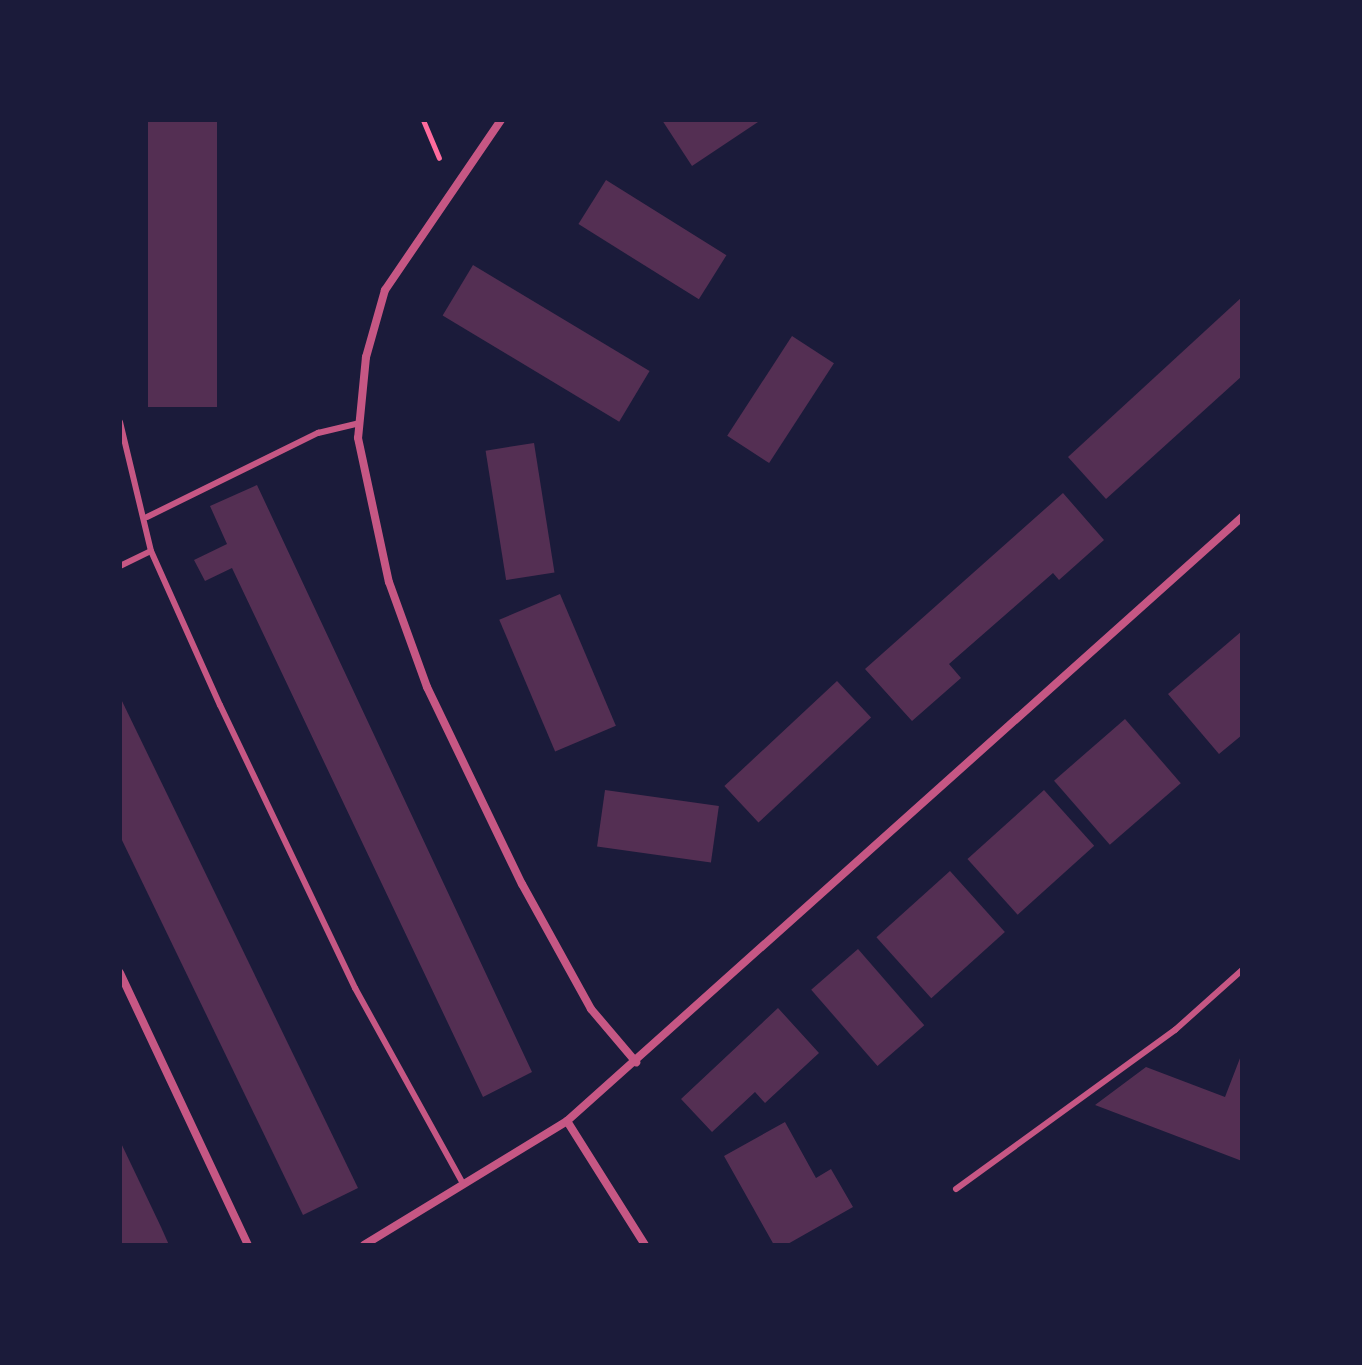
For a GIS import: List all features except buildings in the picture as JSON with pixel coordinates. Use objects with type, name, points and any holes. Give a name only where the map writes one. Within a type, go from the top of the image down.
[{"type":"street","points":[[501,120],[385,290],[366,357],[360,423],[370,511],[427,687],[522,884],[583,995],[636,1062]]},
{"type":"street","points":[[364,1245],[567,1121],[1242,517]]},
{"type":"street","points":[[120,973],[248,1245]]},
{"type":"street","points":[[567,1121],[645,1245]]},
{"type":"lane","points":[[120,422],[147,517],[151,551],[355,988],[463,1184]]},
{"type":"lane","points":[[147,517],[318,433],[360,423]]},
{"type":"lane","points":[[120,566],[151,551]]},
{"type":"lane","points":[[956,1189],[1175,1030],[1242,970]]}]
